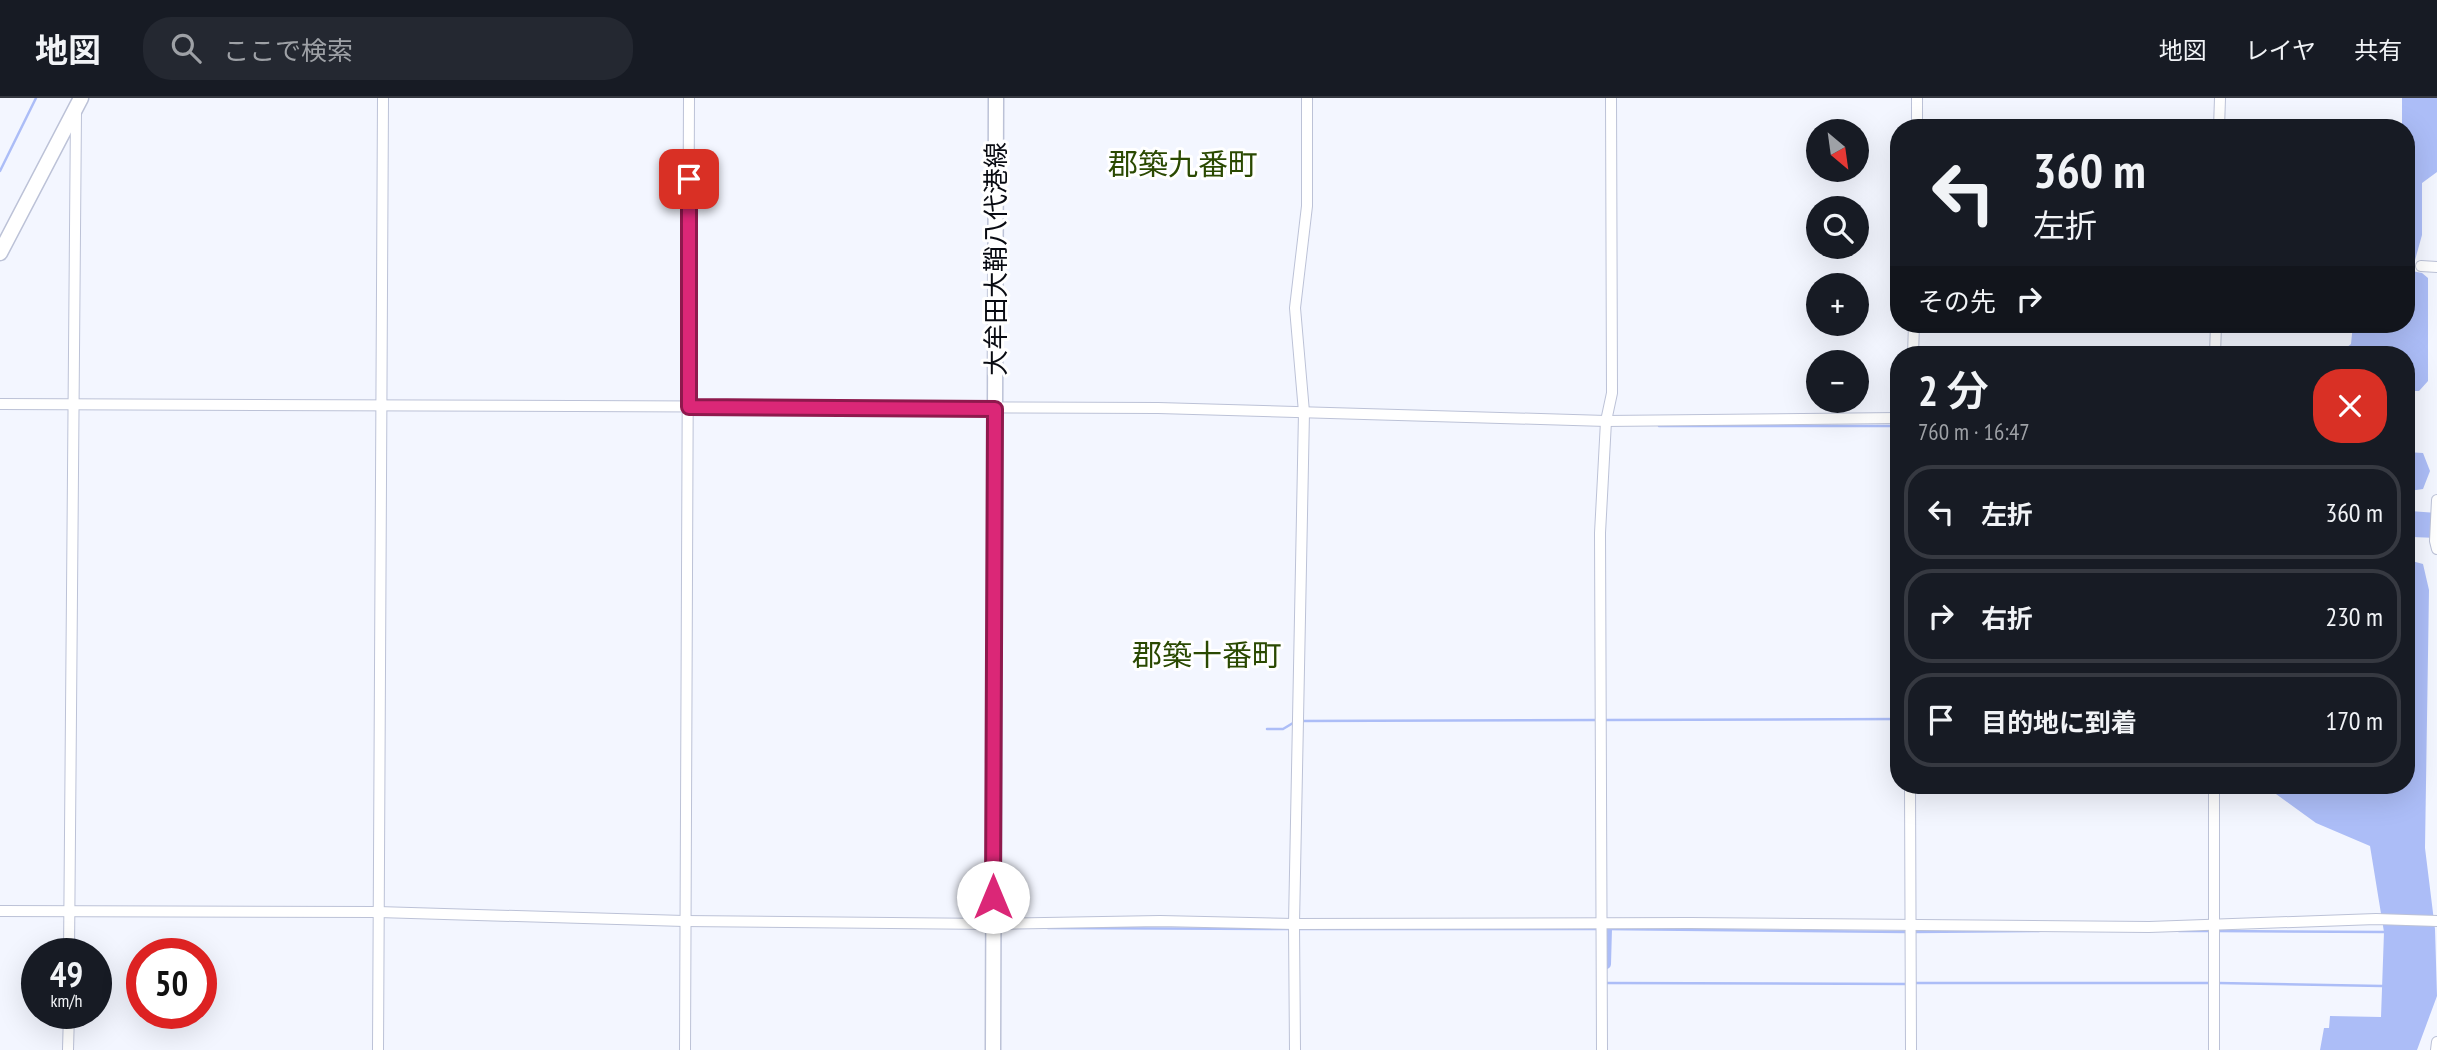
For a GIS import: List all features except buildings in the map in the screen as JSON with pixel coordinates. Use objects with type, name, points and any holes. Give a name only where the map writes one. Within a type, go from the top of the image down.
[{"type":"main road","name":"大牟田大鞘八代港線","points":[[993,1050],[996,98]]},
{"type":"main road","points":[[0,254],[78,104]]},
{"type":"street","points":[[377,1050],[383,98]]},
{"type":"street","points":[[685,1050],[689,98]]},
{"type":"street","points":[[1295,1050],[1294,924],[1304,412],[1295,308],[1307,206],[1307,98]]},
{"type":"street","points":[[1602,1050],[1600,533],[1606,421],[1612,393],[1611,98]]},
{"type":"street","points":[[1917,98],[1917,119]]},
{"type":"street","points":[[2219,119],[2220,98]]},
{"type":"street","points":[[69,938],[72,405],[78,104]]},
{"type":"street","points":[[2421,266],[2437,267]]},
{"type":"street","points":[[0,404],[1158,408],[1606,421],[1890,418]]},
{"type":"street","points":[[2437,500],[2437,549]]},
{"type":"street","points":[[1910,794],[1911,1050]]},
{"type":"street","points":[[2214,794],[2214,1050]]},
{"type":"street","points":[[0,911],[378,912],[684,921],[993,924],[1160,921],[1910,930],[2213,931],[2376,919],[2437,921]]},
{"type":"street","points":[[68,1050],[69,1029]]},
{"type":"street","points":[[2435,1050],[2437,1042]]},
{"type":"water","points":[[2402,98],[2437,98],[2437,172],[2422,183],[2422,235],[2415,260],[2415,119],[2402,119]]},
{"type":"water","points":[[2415,272],[2428,278],[2428,381],[2419,391],[2415,391],[2415,346],[2348,346],[2352,333],[2415,333]]},
{"type":"water","points":[[2415,453],[2423,453],[2430,471],[2423,489],[2415,490]]},
{"type":"water","points":[[2415,511],[2437,513],[2437,538],[2415,537]]},
{"type":"water","points":[[2415,562],[2423,564],[2429,590],[2425,848],[2435,929],[2437,996],[2417,1050],[2320,1050],[2324,1028],[2329,1028],[2330,1016],[2381,1017],[2384,932],[2370,846],[2316,823],[2276,794],[2415,794]]},
{"type":"waterway","points":[[0,171],[36,98]]},
{"type":"waterway","points":[[1659,426],[1890,426]]},
{"type":"waterway","points":[[1604,720],[1890,719]]},
{"type":"waterway","points":[[1300,721],[1597,720]]},
{"type":"waterway","points":[[1267,729],[1283,729],[1293,723]]},
{"type":"waterway","points":[[1048,928],[1290,929]]},
{"type":"waterway","points":[[1297,929],[1598,929]]},
{"type":"waterway","points":[[1605,929],[1906,932]]},
{"type":"waterway","points":[[1606,964],[1607,929]]},
{"type":"waterway","points":[[1913,932],[2039,931]]},
{"type":"waterway","points":[[2179,931],[2210,931]]},
{"type":"waterway","points":[[2217,931],[2384,932]]},
{"type":"waterway","points":[[1605,983],[1907,984]]},
{"type":"waterway","points":[[1913,983],[2211,983]]},
{"type":"waterway","points":[[2218,983],[2382,986]]},
{"type":"district","name":"郡築九番町","points":[[1183,163]]},
{"type":"district","name":"郡築十番町","points":[[1207,654]]},
{"type":"route","points":[[689,179],[689,407],[995,409],[993,897]]}]
